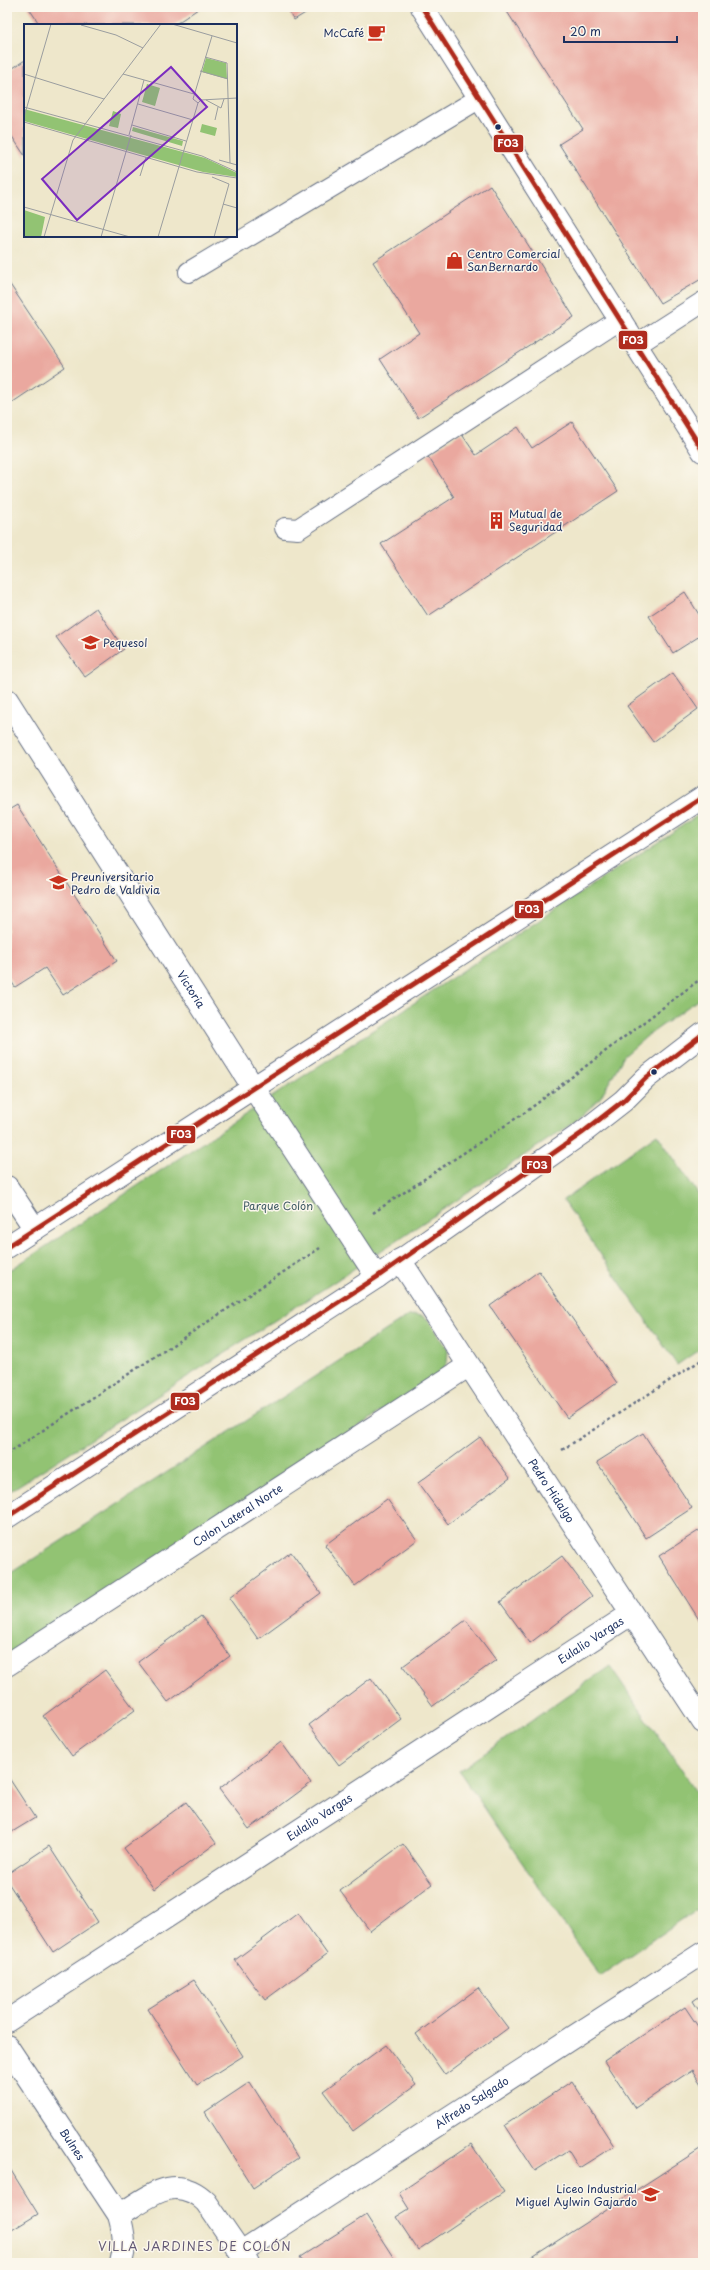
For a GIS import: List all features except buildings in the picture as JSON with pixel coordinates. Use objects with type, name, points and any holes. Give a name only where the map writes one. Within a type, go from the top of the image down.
[{"type":"street","points":[[422,7],[621,319],[703,451]]},
{"type":"street","name":"Victoria","points":[[7,700],[253,1087],[377,1277]]},
{"type":"street","points":[[7,1247],[703,797]]},
{"type":"street","points":[[7,1517],[377,1277],[582,1133],[623,1101],[646,1078],[703,1034]]},
{"type":"street","points":[[7,1187],[35,1229]]},
{"type":"street","name":"Pedro Hidalgo","points":[[400,1260],[468,1366],[703,1722]]},
{"type":"street","name":"Colon Lateral Norte","points":[[7,1665],[468,1366]]},
{"type":"street","name":"Eulalio Vargas","points":[[7,2021],[631,1614]]},
{"type":"street","name":"Alfredo Salgado","points":[[244,2258],[703,1953]]},
{"type":"street","name":"Bulnes","points":[[7,2046],[119,2216],[124,2232],[123,2256]]},
{"type":"street","points":[[119,2216],[165,2189],[188,2189],[198,2194],[206,2202],[244,2258]]},
{"type":"lane","points":[[189,272],[480,98]]},
{"type":"lane","points":[[636,345],[703,302]]},
{"type":"lane","points":[[286,528],[298,529],[621,319]]},
{"type":"path","points":[[535,1468],[703,1359]]},
{"type":"green space","name":"Parque Colón","points":[[703,812],[703,996],[646,1037],[624,1056],[600,1098],[576,1121],[325,1288],[7,1493],[7,1272]]},
{"type":"green space","points":[[657,1134],[703,1201],[703,1347],[677,1365],[563,1200]]},
{"type":"green space","points":[[408,1316],[422,1316],[429,1320],[448,1350],[447,1363],[441,1372],[7,1659],[7,1576]]},
{"type":"green space","points":[[610,1666],[703,1801],[703,1905],[600,1976],[459,1771]]},
{"type":"transit line","name":"F03","points":[[422,7],[703,451]]},
{"type":"transit line","name":"F03","points":[[7,1247],[703,797]]},
{"type":"transit line","name":"F03","points":[[7,1517],[377,1277],[582,1133],[623,1101],[646,1078],[703,1034]]},
{"type":"place","name":"McCafé","points":[[377,33]]},
{"type":"place","name":"Centro Comercial SanBernardo","points":[[454,260]]},
{"type":"place","name":"Mutual de Seguridad","points":[[496,520]]},
{"type":"place","name":"Pequesol","points":[[90,643]]},
{"type":"place","name":"Preuniversitario Pedro de Valdivia","points":[[58,883]]},
{"type":"place","name":"Liceo Industrial Miguel Aylwin Gajardo","points":[[650,2195]]},
{"type":"district","name":"VILLA JARDINES DE COLÓN","points":[[195,2247]]}]
